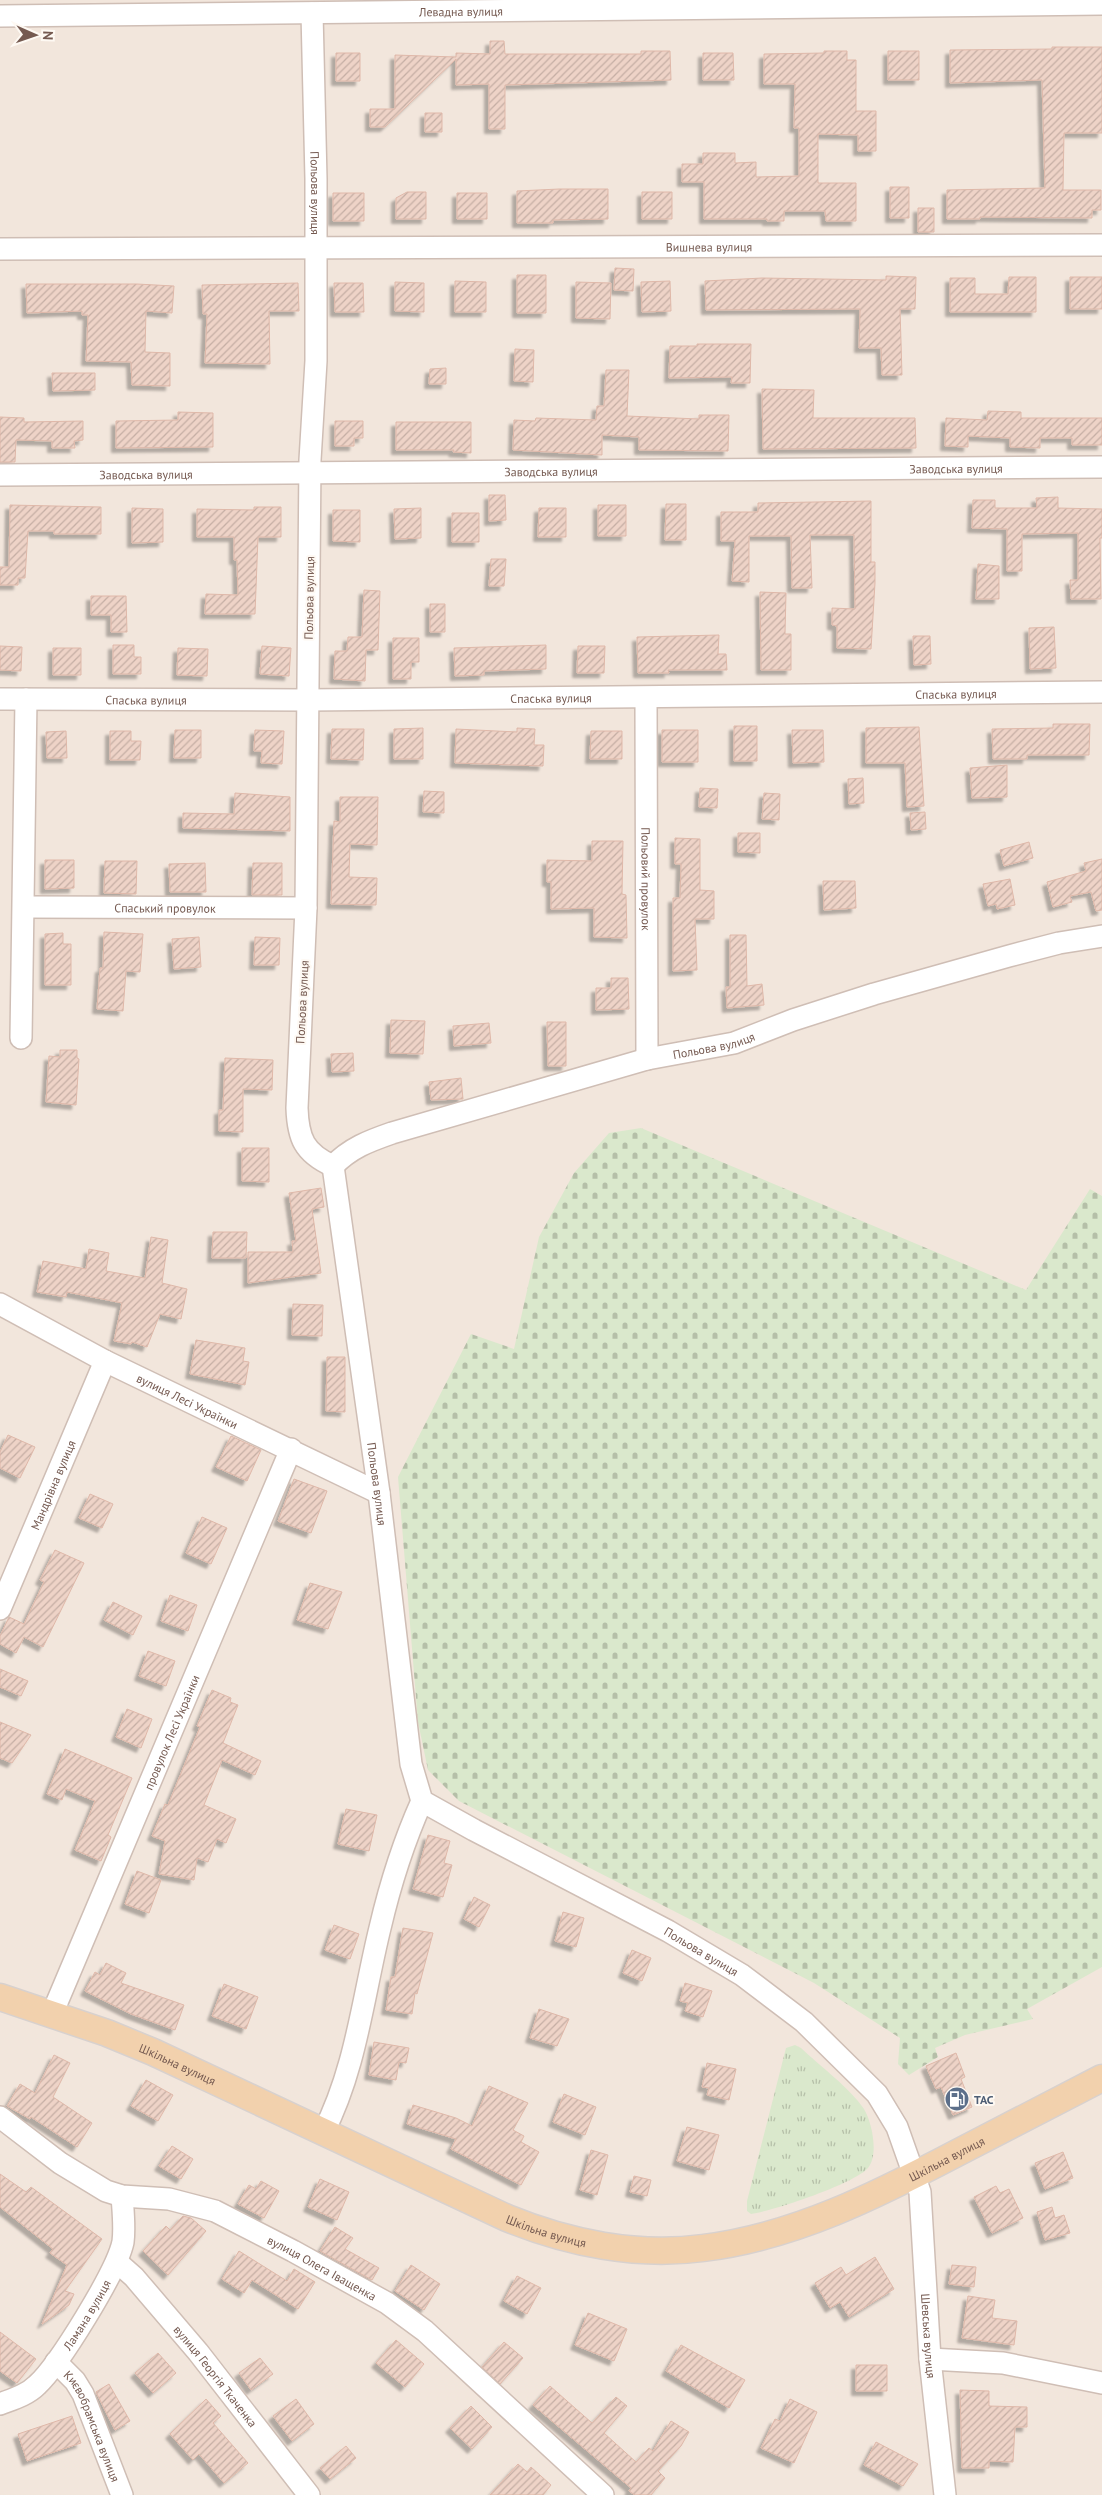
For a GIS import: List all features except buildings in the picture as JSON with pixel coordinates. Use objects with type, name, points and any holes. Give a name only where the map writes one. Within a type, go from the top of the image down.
[{"type":"main road","name":"Шкільна вулиця","points":[[0,1997],[52,2014],[152,2052],[484,2209],[527,2226],[588,2243],[638,2250],[702,2248],[766,2235],[840,2210],[915,2175],[1102,2078]]},
{"type":"street","name":"Левадна вулиця","points":[[0,16],[185,7],[312,13],[390,6],[1102,4]]},
{"type":"street","name":"Польова вулиця","points":[[312,13],[316,179],[315,378],[310,473],[306,908],[297,1120],[299,1133],[310,1152],[332,1166],[379,1493],[411,1764],[422,1801],[668,1931],[742,1975],[785,2006],[819,2036],[877,2094],[894,2121],[915,2175]]},
{"type":"street","name":"Вишнева вулиця","points":[[0,249],[1102,245]]},
{"type":"street","name":"Заводська вулиця","points":[[0,475],[1102,467]]},
{"type":"street","name":"Спаська вулиця","points":[[0,699],[646,698],[1102,692]]},
{"type":"street","name":"Польовий провулок","points":[[646,698],[647,1059]]},
{"type":"street","points":[[21,1038],[26,699]]},
{"type":"street","name":"Спаський провулок","points":[[24,907],[306,908]]},
{"type":"street","name":"Польова вулиця","points":[[332,1166],[348,1151],[360,1144],[392,1133],[647,1059],[734,1043],[817,1012],[900,986],[1059,943],[1102,936]]},
{"type":"street","name":"вулиця Лесі Українки","points":[[0,1304],[105,1360],[379,1493]]},
{"type":"street","name":"Мандрівна вулиця","points":[[0,1610],[105,1360]]},
{"type":"street","name":"провулок Лесі Українки","points":[[52,2014],[291,1449]]},
{"type":"street","points":[[324,2133],[339,2098],[353,2053],[380,1926],[405,1844],[422,1801]]},
{"type":"street","name":"вулиця Олега Іващенка","points":[[0,2117],[60,2163],[106,2191],[122,2196],[169,2199],[215,2210],[269,2237],[387,2303],[425,2330],[603,2495]]},
{"type":"street","name":"Шевська вулиця","points":[[915,2175],[920,2192],[930,2359],[945,2495]]},
{"type":"street","name":"Ламана вулиця","points":[[0,2404],[18,2397],[37,2386],[56,2362],[117,2262],[124,2229],[122,2196]]},
{"type":"street","name":"вулиця Георгія Ткаченка","points":[[117,2262],[134,2276],[198,2352],[309,2495]]},
{"type":"street","points":[[930,2359],[1003,2363],[1102,2383]]},
{"type":"street","name":"Києвобрамська вулиця","points":[[56,2362],[74,2381],[83,2394],[122,2495]]},
{"type":"shaded area","points":[[0,0],[1102,0],[1102,2495],[0,2495]]},
{"type":"green space","points":[[641,1128],[1026,1290],[1090,1189],[1102,1196],[1102,1967],[1027,2009],[1033,2019],[965,2035],[935,2048],[938,2057],[909,2075],[898,2064],[900,2038],[814,1983],[459,1801],[428,1770],[418,1722],[398,1477],[471,1334],[514,1349],[539,1237],[574,1173],[609,1133]]},
{"type":"green space","points":[[795,2045],[801,2048],[843,2085],[864,2109],[872,2130],[873,2155],[868,2168],[847,2182],[794,2202],[751,2214],[747,2211],[747,2201],[786,2048]]},
{"type":"place","name":"ТАС","points":[[957,2099]]}]
